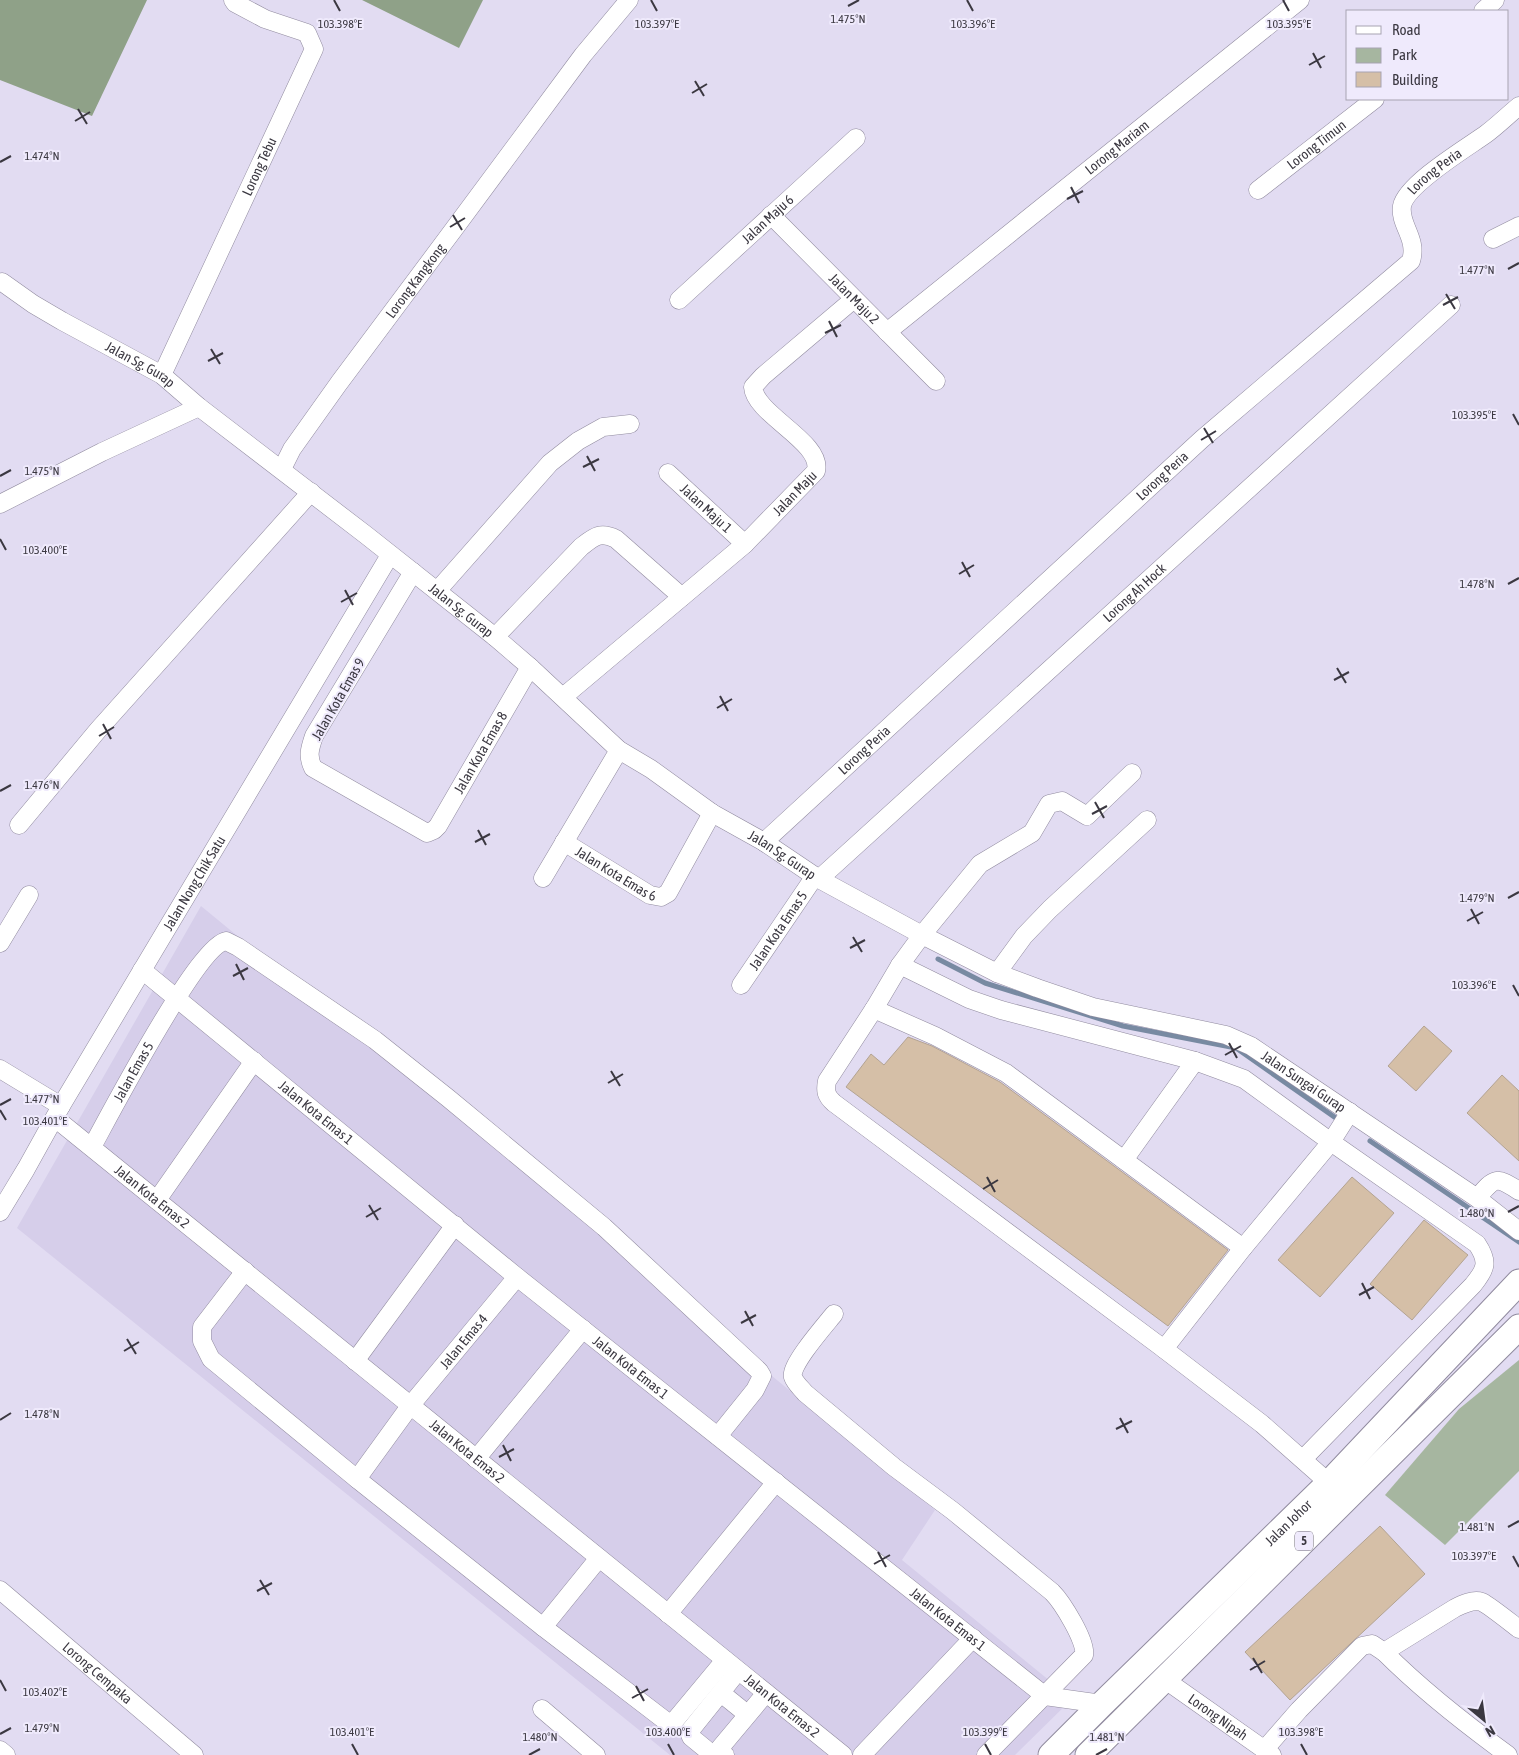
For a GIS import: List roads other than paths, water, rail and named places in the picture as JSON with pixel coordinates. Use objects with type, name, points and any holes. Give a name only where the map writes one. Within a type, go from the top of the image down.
[{"type":"highway","name":"Jalan Johor","points":[[1051,1755],[1329,1483],[1519,1282]]},
{"type":"highway","name":"Jalan Johor","points":[[1094,1753],[1164,1680],[1519,1327]]},
{"type":"street","name":"Lorong Tebu","points":[[162,375],[314,49],[307,33],[265,19],[235,3],[234,0]]},
{"type":"street","name":"Lorong Kangkong","points":[[282,469],[292,448],[339,383],[582,55],[629,0]]},
{"type":"street","name":"Lorong Mariam","points":[[888,332],[1300,0]]},
{"type":"street","points":[[1484,10],[1495,0]]},
{"type":"street","name":"Lorong Timun","points":[[1258,190],[1374,100]]},
{"type":"street","name":"Lorong Peria","points":[[764,842],[1202,439],[1411,261],[1414,253],[1413,246],[1402,216],[1402,203],[1409,193],[1444,161],[1488,132],[1519,106]]},
{"type":"street","name":"Jalan Maju 6","points":[[679,300],[856,138]]},
{"type":"street","name":"Jalan Maju 2","points":[[771,216],[936,381]]},
{"type":"street","points":[[1493,239],[1519,226]]},
{"type":"street","name":"Jalan Sg. Gurap","points":[[2,282],[33,304],[62,321],[162,375],[200,407],[282,469],[495,637],[619,750],[651,769],[712,813],[764,842],[817,878],[922,935]]},
{"type":"street","name":"Jalan Maju","points":[[563,697],[745,544],[816,471],[817,466],[810,450],[765,407],[754,394],[753,387],[763,376],[854,299]]},
{"type":"street","name":"Lorong Ah Hock","points":[[817,878],[1451,306]]},
{"type":"street","points":[[0,504],[102,452],[200,407]]},
{"type":"street","points":[[437,591],[550,463],[578,441],[604,427],[630,424]]},
{"type":"street","name":"Jalan Maju 1","points":[[668,472],[745,544]]},
{"type":"street","points":[[19,825],[98,730],[310,492]]},
{"type":"street","points":[[495,637],[581,547],[592,538],[601,534],[616,539],[682,597]]},
{"type":"street","name":"Jalan Nong Chik Satu","points":[[0,1212],[390,554]]},
{"type":"street","name":"Jalan Kota Emas 9","points":[[413,572],[314,736],[308,754],[313,768],[427,833]]},
{"type":"street","name":"Jalan Kota Emas 8","points":[[427,833],[438,826],[530,667]]},
{"type":"street","points":[[543,878],[619,750]]},
{"type":"street","points":[[1132,773],[1087,816],[1062,802],[1049,804],[1032,833],[980,864],[900,965],[874,1010],[827,1081],[825,1089],[831,1100],[1262,1424],[1329,1483]]},
{"type":"street","name":"Jalan Kota Emas 6","points":[[564,842],[650,896],[661,897],[668,893],[712,813]]},
{"type":"street","points":[[997,973],[1024,936],[1050,909],[1147,820]]},
{"type":"street","name":"Jalan Kota Emas 5","points":[[741,985],[817,878]]},
{"type":"street","points":[[2,936],[29,895]]},
{"type":"street","name":"Jalan Sungai Gurap","points":[[922,935],[997,973],[1093,1007],[1226,1035],[1251,1046],[1477,1198],[1519,1231]]},
{"type":"street","name":"Jalan Emas 5","points":[[92,1147],[176,998],[203,959],[216,945],[226,941],[238,947],[375,1040],[448,1098],[604,1227],[759,1371],[762,1376],[755,1390],[718,1436]]},
{"type":"street","points":[[900,965],[969,999],[1001,1010],[1195,1061],[1244,1079],[1330,1142],[1477,1244],[1484,1254],[1486,1262],[1481,1274],[1473,1285],[1303,1459]]},
{"type":"street","name":"Jalan Kota Emas 1","points":[[142,970],[517,1277],[1045,1696]]},
{"type":"street","points":[[874,1010],[935,1036],[1006,1073],[1033,1091],[1243,1248]]},
{"type":"street","points":[[157,1200],[254,1061]]},
{"type":"street","points":[[1124,1160],[1195,1061]]},
{"type":"street","name":"Jalan Kota Emas 2","points":[[0,1069],[58,1112],[92,1147],[843,1755]]},
{"type":"street","points":[[1164,1349],[1243,1248],[1330,1142],[1350,1112]]},
{"type":"street","points":[[1477,1198],[1495,1180],[1504,1181],[1519,1192]]},
{"type":"street","points":[[355,1361],[455,1225]]},
{"type":"street","points":[[245,1271],[202,1327],[202,1341],[211,1359],[356,1479],[543,1627],[671,1725],[732,1666]]},
{"type":"street","name":"Jalan Emas 4","points":[[356,1479],[410,1406],[517,1277]]},
{"type":"street","points":[[834,1314],[793,1370],[793,1377],[805,1393],[894,1467],[953,1511],[1059,1599],[1084,1646],[1084,1656],[986,1755]]},
{"type":"street","points":[[476,1459],[584,1329]]},
{"type":"street","points":[[668,1614],[776,1482]]},
{"type":"street","points":[[543,1627],[598,1558]]},
{"type":"street","name":"Lorong Cempaka","points":[[0,1590],[194,1755]]},
{"type":"street","points":[[1384,1652],[1466,1602],[1482,1602],[1519,1629]]},
{"type":"street","points":[[862,1755],[974,1638]]},
{"type":"street","points":[[1268,1752],[1299,1710],[1362,1646],[1372,1644],[1384,1652],[1409,1677],[1442,1705],[1508,1755]]},
{"type":"street","points":[[714,1755],[690,1737],[689,1732],[721,1693],[732,1666]]},
{"type":"street","name":"Lorong Nipah","points":[[1164,1680],[1268,1752]]},
{"type":"street","points":[[721,1693],[747,1714]]},
{"type":"street","points":[[725,1755],[720,1751],[720,1748],[766,1693]]},
{"type":"street","points":[[1045,1696],[1102,1704]]},
{"type":"street","points":[[542,1709],[596,1755]]},
{"type":"street","points":[[0,1750],[6,1755]]},
{"type":"waterway","points":[[938,959],[985,983],[1123,1026],[1236,1048],[1340,1121]]},
{"type":"waterway","points":[[1370,1141],[1519,1242]]}]
